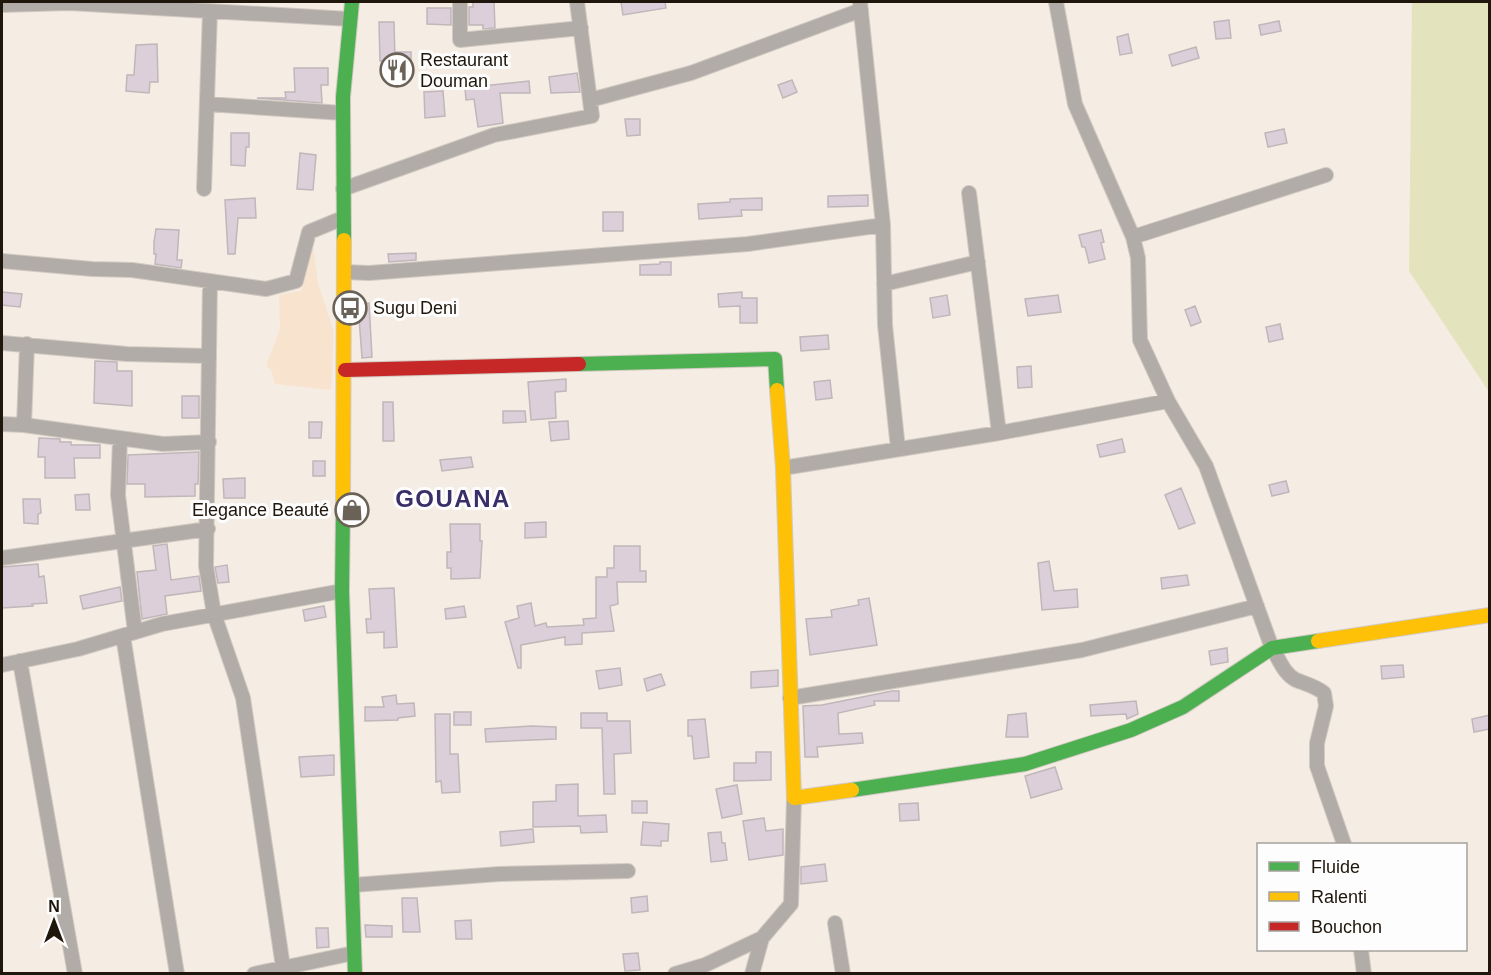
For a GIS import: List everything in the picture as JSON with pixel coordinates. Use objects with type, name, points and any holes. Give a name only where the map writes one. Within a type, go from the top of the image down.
[{"type":"street","points":[[352,2],[343,113],[345,370],[342,591],[355,974]]},
{"type":"street","points":[[459,2],[460,40],[581,28]]},
{"type":"street","points":[[343,189],[494,135],[592,116],[577,2]]},
{"type":"street","points":[[1056,2],[1075,104],[1132,237],[1138,258],[1140,340],[1168,401],[1206,466],[1272,648],[1283,668],[1294,679],[1324,693],[1326,706],[1317,743],[1317,766],[1344,843]]},
{"type":"street","points":[[2,5],[69,3],[350,19]]},
{"type":"street","points":[[590,100],[691,73],[860,6],[883,225],[885,325],[898,449]]},
{"type":"street","points":[[204,189],[210,11]]},
{"type":"street","points":[[207,104],[343,113]]},
{"type":"street","points":[[1132,237],[1326,175]]},
{"type":"street","points":[[969,194],[999,433]]},
{"type":"street","points":[[2,261],[132,270],[266,289],[296,281],[309,232],[343,218]]},
{"type":"street","points":[[344,273],[748,244],[883,225]]},
{"type":"street","points":[[884,284],[978,262]]},
{"type":"street","points":[[210,281],[206,567],[214,614],[243,698],[283,968]]},
{"type":"street","points":[[2,343],[127,354],[209,356]]},
{"type":"street","points":[[24,425],[27,344]]},
{"type":"street","points":[[345,370],[775,359],[783,468],[794,798],[791,904],[762,938],[705,965],[675,974]]},
{"type":"street","points":[[783,468],[999,433],[1168,401]]},
{"type":"street","points":[[2,424],[163,444],[209,442]]},
{"type":"street","points":[[120,438],[118,495],[124,540],[129,634],[177,974]]},
{"type":"street","points":[[2,558],[208,529]]},
{"type":"street","points":[[2,664],[78,649],[162,624],[342,591]]},
{"type":"street","points":[[790,698],[1082,650],[1257,606]]},
{"type":"street","points":[[794,798],[1036,761],[1131,730],[1183,708],[1272,648],[1490,615]]},
{"type":"street","points":[[20,661],[75,974]]},
{"type":"street","points":[[353,885],[499,874],[628,871]]},
{"type":"street","points":[[835,923],[843,974]]},
{"type":"street","points":[[752,974],[762,938]]},
{"type":"street","points":[[1361,951],[1364,974]]},
{"type":"street","points":[[254,974],[354,953]]},
{"type":"shaded area","points":[[312,238],[318,283],[334,332],[331,390],[275,384],[271,370],[266,366],[280,329],[279,295],[301,291]]},
{"type":"green space","points":[[1412,2],[1489,2],[1489,392],[1409,271]]},
{"type":"building","points":[[473,2],[494,2],[495,28],[483,29],[483,25],[469,25],[469,7],[473,7]]},
{"type":"building","points":[[621,2],[665,2],[666,8],[623,15]]},
{"type":"building","points":[[427,8],[451,8],[451,25],[427,24]]},
{"type":"building","points":[[1229,20],[1231,38],[1216,39],[1214,22]]},
{"type":"building","points":[[1279,21],[1281,31],[1261,35],[1259,25]]},
{"type":"building","points":[[379,22],[394,22],[395,61],[380,61]]},
{"type":"building","points":[[1128,34],[1132,53],[1120,55],[1117,37]]},
{"type":"building","points":[[157,44],[158,82],[150,82],[149,93],[126,91],[127,75],[134,75],[136,45]]},
{"type":"building","points":[[1196,47],[1199,58],[1172,66],[1169,55]]},
{"type":"building","points":[[395,52],[411,52],[411,73],[395,73]]},
{"type":"building","points":[[294,68],[328,68],[328,85],[321,85],[322,103],[257,98],[286,98],[285,92],[295,92]]},
{"type":"building","points":[[577,73],[580,92],[551,93],[549,77]]},
{"type":"building","points":[[792,80],[797,92],[783,98],[778,85]]},
{"type":"building","points":[[529,81],[530,93],[500,93],[503,123],[478,127],[474,99],[466,100],[465,88]]},
{"type":"building","points":[[443,91],[445,116],[425,118],[424,92]]},
{"type":"building","points":[[625,119],[640,119],[640,135],[627,136]]},
{"type":"building","points":[[1284,129],[1287,143],[1268,147],[1265,133]]},
{"type":"building","points":[[231,133],[249,133],[245,166],[231,165]]},
{"type":"building","points":[[300,153],[316,155],[313,190],[297,189]]},
{"type":"building","points":[[868,195],[868,206],[828,207],[828,196]]},
{"type":"building","points":[[255,198],[256,218],[238,218],[235,254],[228,254],[225,200]]},
{"type":"building","points":[[762,198],[762,210],[741,210],[742,216],[699,219],[698,204],[730,202],[730,199]]},
{"type":"building","points":[[603,212],[623,212],[623,231],[603,231]]},
{"type":"building","points":[[156,229],[179,230],[177,260],[182,260],[181,268],[155,264]]},
{"type":"building","points":[[1101,230],[1105,259],[1089,263],[1079,235]]},
{"type":"building","points":[[416,253],[416,260],[389,262],[388,254]]},
{"type":"building","points":[[660,262],[671,262],[671,275],[640,275],[640,265],[660,264]]},
{"type":"building","points":[[2,292],[22,294],[20,307],[2,305]]},
{"type":"building","points":[[742,292],[742,298],[757,298],[757,323],[740,323],[740,306],[719,307],[718,294]]},
{"type":"building","points":[[947,295],[950,315],[933,318],[930,298]]},
{"type":"building","points":[[1058,295],[1061,312],[1028,316],[1025,299]]},
{"type":"building","points":[[369,303],[372,357],[362,358],[358,304]]},
{"type":"building","points":[[1195,306],[1201,322],[1191,326],[1185,310]]},
{"type":"building","points":[[1280,324],[1283,339],[1269,342],[1266,327]]},
{"type":"building","points":[[828,335],[829,349],[801,351],[800,337]]},
{"type":"building","points":[[95,361],[117,362],[117,371],[132,371],[132,406],[94,403]]},
{"type":"building","points":[[1031,366],[1032,387],[1018,388],[1017,367]]},
{"type":"building","points":[[566,379],[566,391],[555,392],[556,418],[531,420],[528,382]]},
{"type":"building","points":[[830,380],[832,398],[816,400],[814,382]]},
{"type":"building","points":[[182,396],[199,396],[199,418],[182,418]]},
{"type":"building","points":[[383,402],[393,402],[394,441],[383,441]]},
{"type":"building","points":[[503,411],[525,411],[526,422],[503,423]]},
{"type":"building","points":[[568,421],[569,439],[551,441],[549,422]]},
{"type":"building","points":[[309,422],[322,422],[321,438],[309,438]]},
{"type":"building","points":[[39,438],[60,439],[60,442],[71,442],[71,445],[100,445],[100,458],[74,458],[75,478],[45,478],[45,457],[38,457]]},
{"type":"building","points":[[1122,439],[1125,452],[1100,457],[1097,445]]},
{"type":"building","points":[[199,452],[198,484],[195,484],[195,496],[145,497],[145,484],[127,484],[128,455]]},
{"type":"building","points":[[471,457],[473,467],[442,471],[440,460]]},
{"type":"building","points":[[313,461],[325,461],[325,476],[313,476]]},
{"type":"building","points":[[245,478],[245,498],[224,498],[223,479]]},
{"type":"building","points":[[1286,481],[1289,492],[1272,496],[1269,485]]},
{"type":"building","points":[[1181,488],[1195,523],[1179,529],[1165,495]]},
{"type":"building","points":[[89,494],[90,510],[76,510],[75,495]]},
{"type":"building","points":[[23,499],[40,499],[41,513],[38,514],[38,524],[24,523]]},
{"type":"building","points":[[546,522],[546,537],[525,538],[525,523]]},
{"type":"building","points":[[450,524],[480,524],[480,541],[482,541],[480,578],[451,579],[451,568],[447,568],[447,552],[451,552]]},
{"type":"building","points":[[167,544],[171,580],[199,576],[201,591],[165,596],[167,614],[142,619],[137,572],[156,570],[153,546]]},
{"type":"building","points":[[614,546],[640,546],[640,571],[646,571],[646,582],[617,582],[618,604],[610,606],[614,631],[582,633],[582,644],[565,645],[565,637],[521,645],[521,668],[518,668],[505,622],[519,618],[517,606],[531,603],[535,626],[546,623],[547,627],[584,625],[583,619],[596,618],[596,577],[607,577],[607,568],[614,568]]},
{"type":"building","points":[[1049,561],[1054,591],[1077,589],[1078,607],[1042,610],[1038,563]]},
{"type":"building","points":[[38,564],[39,577],[44,576],[47,603],[2,608],[2,567]]},
{"type":"building","points":[[227,565],[229,582],[218,583],[215,567]]},
{"type":"building","points":[[1187,575],[1189,585],[1162,589],[1161,578]]},
{"type":"building","points":[[120,587],[122,601],[83,609],[80,596]]},
{"type":"building","points":[[394,588],[397,647],[384,648],[384,632],[367,633],[366,619],[371,619],[369,589]]},
{"type":"building","points":[[869,598],[877,645],[810,655],[806,619],[832,617],[831,610],[859,605],[858,600]]},
{"type":"building","points":[[324,606],[326,617],[305,621],[303,610]]},
{"type":"building","points":[[464,606],[466,617],[446,619],[445,609]]},
{"type":"building","points":[[1227,648],[1228,662],[1211,665],[1209,651]]},
{"type":"building","points":[[1403,665],[1404,677],[1382,679],[1381,666]]},
{"type":"building","points":[[620,668],[622,685],[599,689],[596,671]]},
{"type":"building","points":[[778,670],[778,686],[751,688],[751,672]]},
{"type":"building","points":[[661,674],[665,685],[647,691],[644,679]]},
{"type":"building","points":[[899,691],[899,701],[874,701],[875,705],[838,713],[839,734],[862,733],[863,743],[817,747],[818,757],[805,757],[803,706],[822,705]]},
{"type":"building","points":[[396,695],[397,704],[414,703],[415,716],[398,718],[398,720],[365,721],[365,707],[384,707],[382,697]]},
{"type":"building","points":[[1136,701],[1138,714],[1127,719],[1126,714],[1091,716],[1090,705]]},
{"type":"building","points":[[454,712],[471,712],[471,725],[454,725]]},
{"type":"building","points":[[581,713],[607,713],[607,721],[630,721],[631,753],[614,754],[615,794],[604,794],[602,728],[581,728]]},
{"type":"building","points":[[1026,713],[1028,737],[1006,737],[1008,715]]},
{"type":"building","points":[[435,714],[450,714],[450,754],[458,754],[460,792],[442,793],[441,781],[436,782]]},
{"type":"building","points":[[1490,715],[1490,729],[1474,732],[1472,719]]},
{"type":"building","points":[[705,719],[709,757],[694,759],[692,736],[688,736],[688,720]]},
{"type":"building","points":[[556,727],[556,739],[486,742],[485,729]]},
{"type":"building","points":[[756,752],[771,752],[771,780],[734,781],[734,763],[756,763]]},
{"type":"building","points":[[334,755],[334,775],[301,777],[299,757]]},
{"type":"building","points":[[1055,767],[1062,789],[1031,798],[1025,776]]},
{"type":"building","points":[[578,784],[578,816],[606,815],[607,832],[581,833],[580,826],[533,827],[533,802],[556,801],[556,785]]},
{"type":"building","points":[[737,785],[742,814],[722,818],[716,789]]},
{"type":"building","points":[[632,801],[647,801],[647,813],[632,813]]},
{"type":"building","points":[[918,803],[919,820],[900,821],[899,804]]},
{"type":"building","points":[[764,818],[766,831],[783,829],[783,855],[749,860],[743,821]]},
{"type":"building","points":[[643,822],[669,824],[668,841],[661,841],[661,846],[641,845]]},
{"type":"building","points":[[533,829],[534,842],[501,846],[500,832]]},
{"type":"building","points":[[721,832],[727,860],[711,862],[708,833]]},
{"type":"building","points":[[825,864],[827,881],[801,884],[801,867]]},
{"type":"building","points":[[647,896],[648,911],[632,913],[631,898]]},
{"type":"building","points":[[402,898],[417,898],[420,932],[403,932]]},
{"type":"building","points":[[471,920],[472,939],[456,939],[455,921]]},
{"type":"building","points":[[365,925],[392,926],[392,937],[366,937]]},
{"type":"building","points":[[316,928],[328,928],[329,947],[317,948]]},
{"type":"building","points":[[638,953],[640,970],[625,971],[623,954]]},
{"type":"traffic: fast","points":[[344,240],[343,97],[352,2]]},
{"type":"traffic: fast","points":[[579,364],[775,359],[777,390]]},
{"type":"traffic: fast","points":[[343,508],[342,591],[355,974]]},
{"type":"traffic: fast","points":[[852,790],[1025,764],[1131,730],[1183,707],[1272,648],[1318,641]]},
{"type":"traffic: slow","points":[[343,508],[344,240]]},
{"type":"traffic: slow","points":[[777,390],[783,468],[794,798],[852,790]]},
{"type":"traffic: slow","points":[[1318,641],[1490,615]]},
{"type":"traffic: jam","points":[[345,370],[579,364]]},
{"type":"place","name":"Restaurant Douman","points":[[397,70]]},
{"type":"place","name":"Sugu Deni","points":[[350,308]]},
{"type":"place","name":"Elegance Beauté","points":[[352,510]]},
{"type":"district","name":"GOUANA","points":[[453,498]]}]
